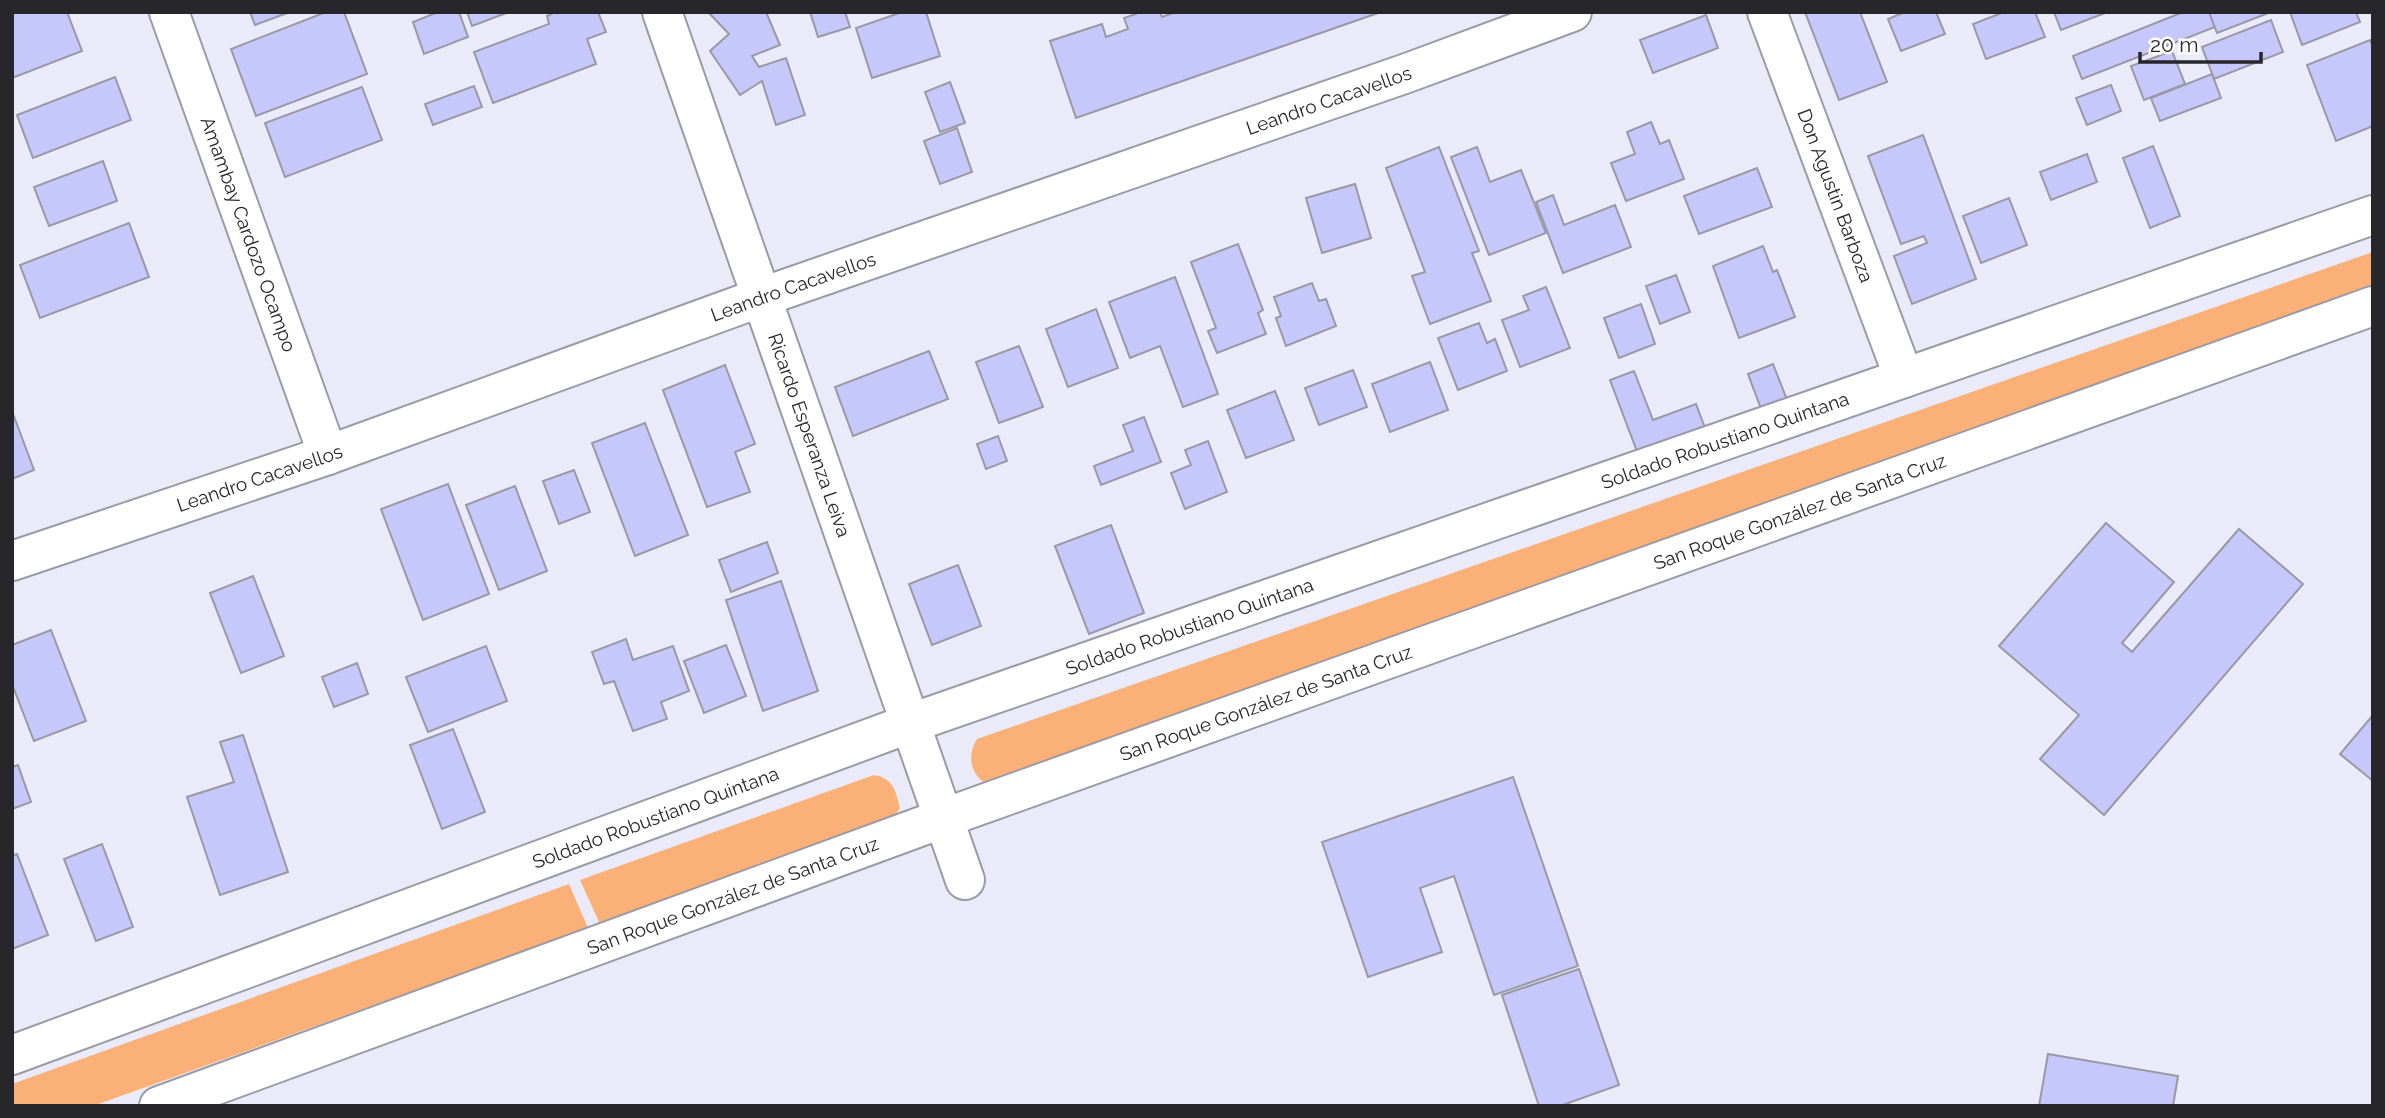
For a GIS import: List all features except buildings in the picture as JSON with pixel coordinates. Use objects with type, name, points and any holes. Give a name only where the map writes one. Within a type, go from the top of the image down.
[{"type":"street","name":"Amambay Cardozo Ocampo","points":[[169,12],[328,455]]},
{"type":"street","name":"Ricardo Esperanza Leiva","points":[[662,12],[965,880]]},
{"type":"street","name":"Leandro Cacavellos","points":[[12,561],[328,455],[762,297],[1408,73],[1572,12]]},
{"type":"street","name":"Don Agustin Barboza","points":[[1767,12],[1904,378]]},
{"type":"street","name":"Soldado Robustiano Quintana","points":[[12,1055],[911,723],[2373,215]]},
{"type":"street","name":"San Roque González de Santa Cruz","points":[[159,1106],[944,818],[2373,306]]},
{"type":"shaded area","points":[[2373,252],[2373,293],[992,787],[975,773],[972,767],[971,753],[977,739]]},
{"type":"shaded area","points":[[874,775],[890,782],[895,791],[900,808],[892,820],[600,924],[580,880]]},
{"type":"shaded area","points":[[569,884],[588,928],[93,1106],[12,1106],[12,1084]]}]
